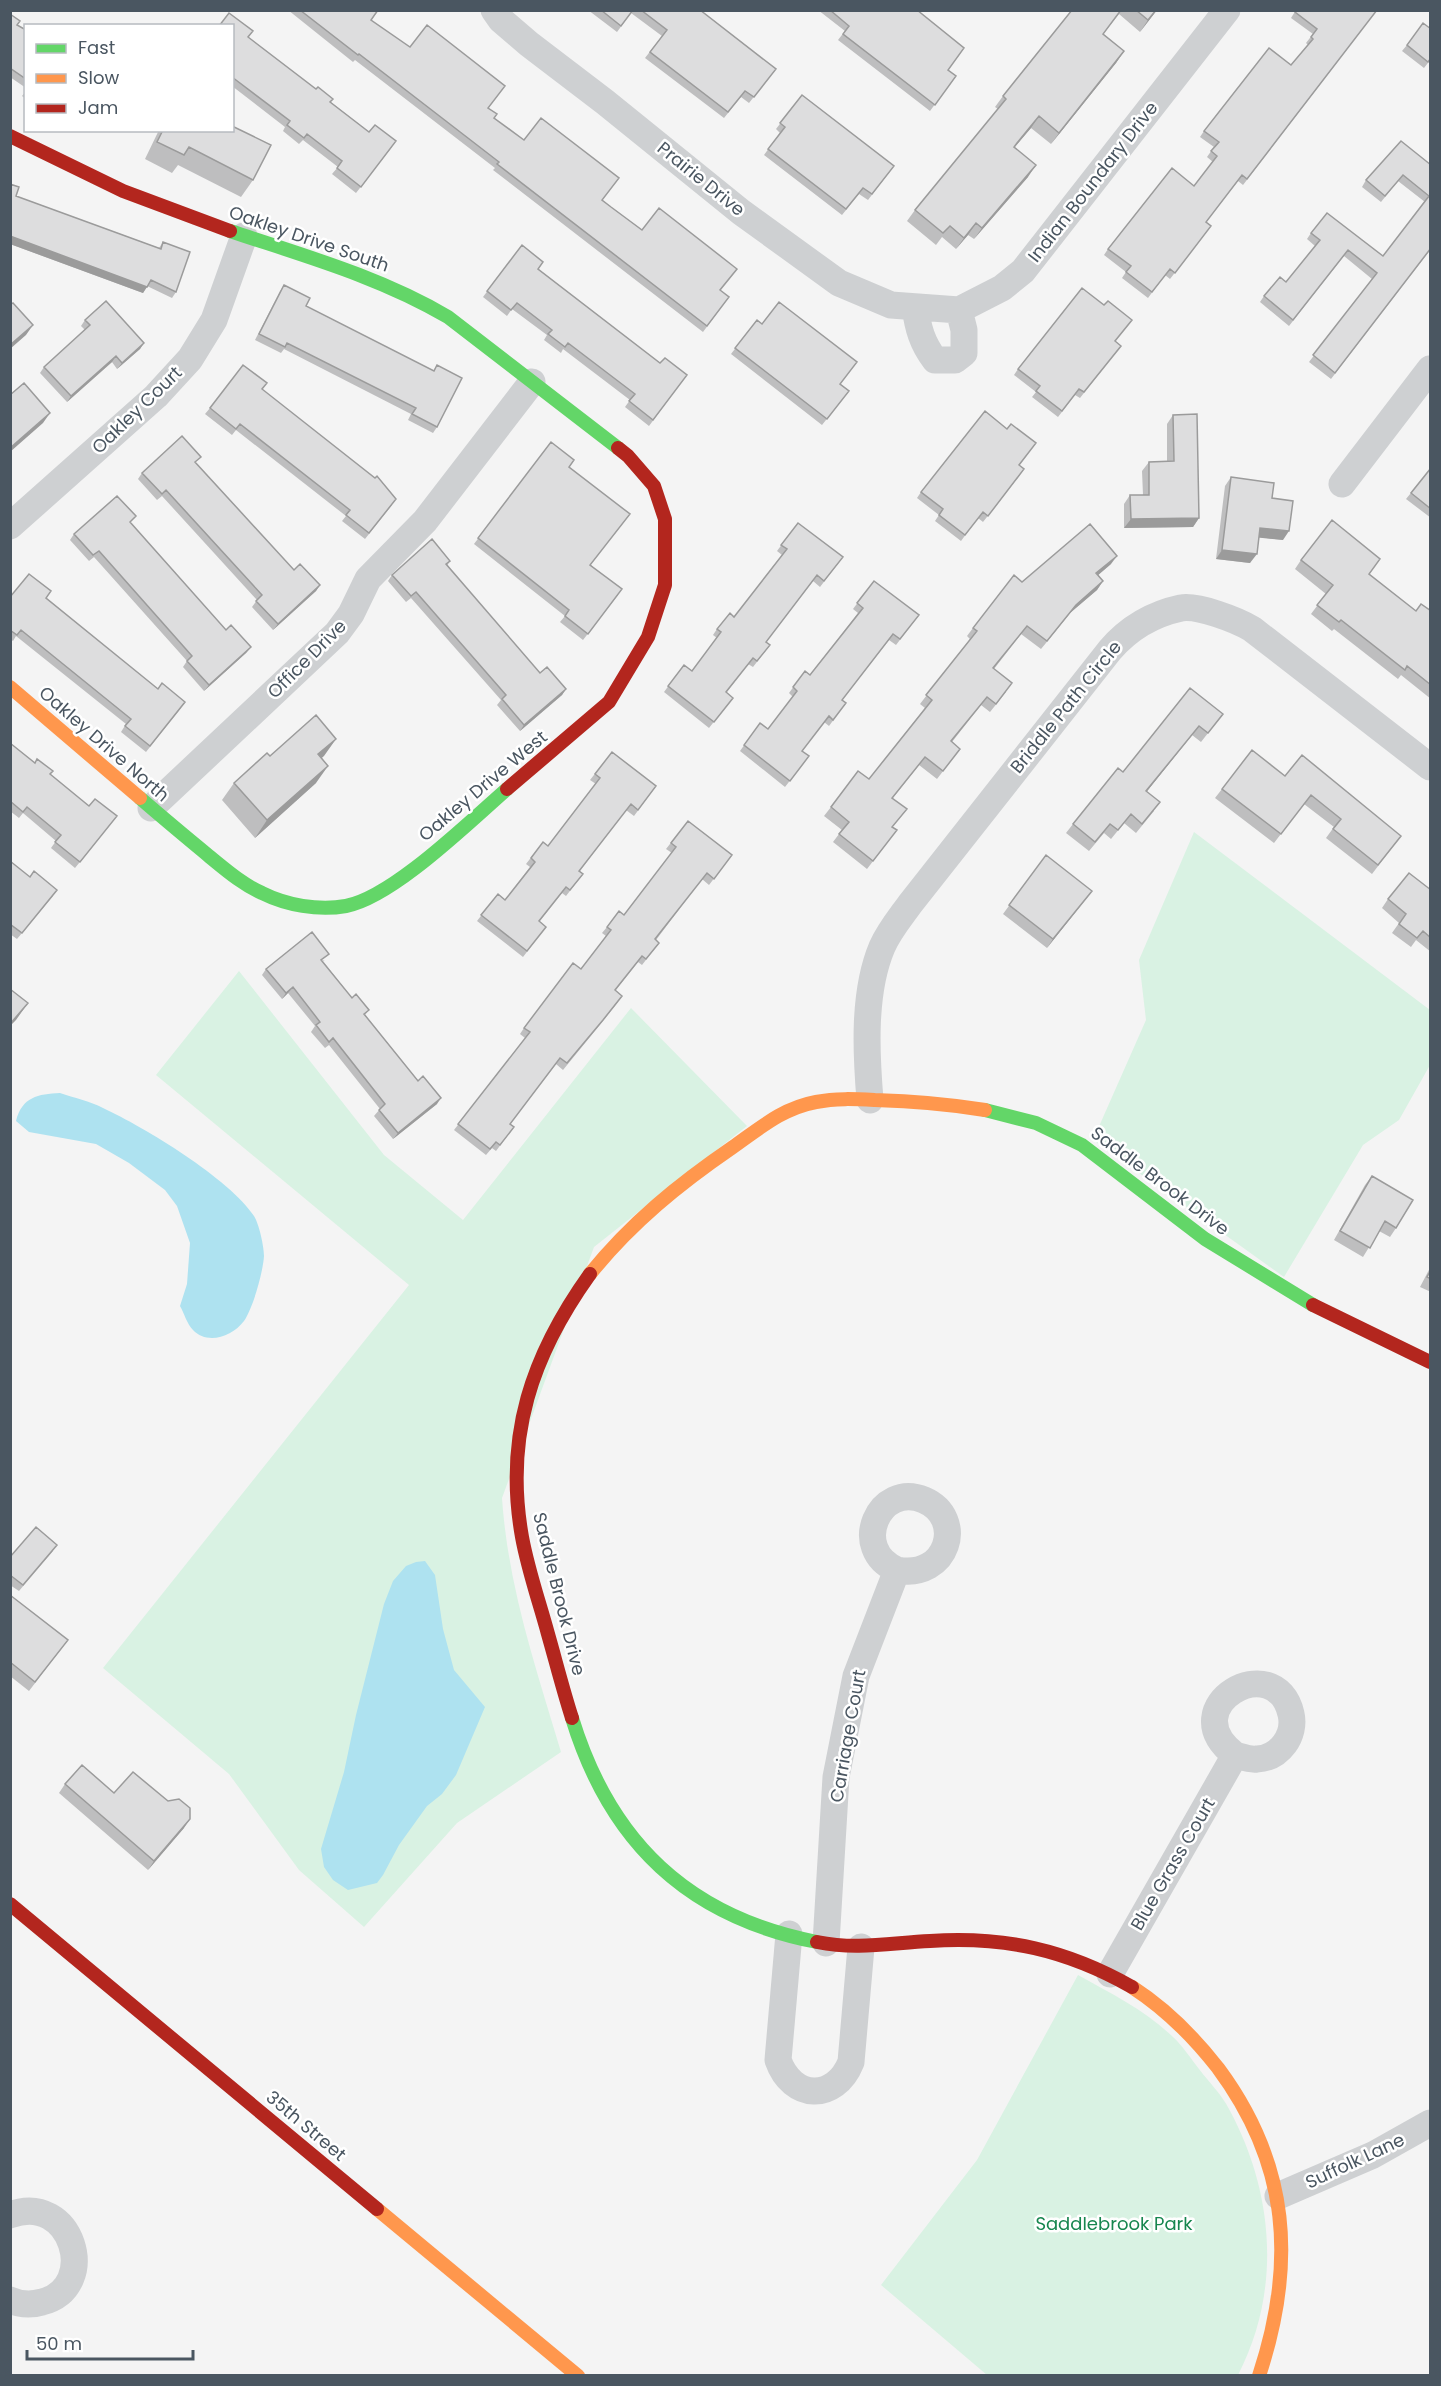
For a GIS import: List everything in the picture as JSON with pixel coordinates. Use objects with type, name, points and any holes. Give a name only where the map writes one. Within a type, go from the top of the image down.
[{"type":"street","name":"Prairie Drive","points":[[494,10],[501,20],[529,44],[741,212],[839,283],[879,302],[922,308]]},
{"type":"street","name":"Indian Boundary Drive","points":[[922,308],[959,310],[1002,288],[1023,271],[1227,10]]},
{"type":"street","name":"Oakley Drive South","points":[[10,136],[111,186],[244,236],[356,272],[418,298],[448,317],[628,456],[654,486]]},
{"type":"street","name":"Oakley Court","points":[[10,526],[156,396],[190,359],[214,320],[244,236]]},
{"type":"street","points":[[922,308],[919,330],[924,346],[935,360],[955,360],[964,353],[964,330],[959,310]]},
{"type":"street","points":[[1342,484],[1431,369]]},
{"type":"street","name":"Office Drive","points":[[151,808],[338,633],[351,614],[368,579],[425,521],[532,382]]},
{"type":"street","name":"Oakley Drive West","points":[[173,827],[236,878],[261,893],[290,903],[313,907],[346,906],[374,895],[402,877],[609,702],[648,637],[666,585],[665,519],[654,486]]},
{"type":"street","name":"Briddle Path Circle","points":[[870,1100],[867,1057],[872,979],[888,935],[1110,650],[1131,628],[1183,608],[1236,620],[1252,629],[1431,767]]},
{"type":"street","name":"Oakley Drive North","points":[[10,687],[173,827]]},
{"type":"street","name":"Saddle Brook Drive","points":[[1259,2376],[1274,2330],[1282,2283],[1278,2196],[1263,2142],[1234,2090],[1194,2037],[1168,2011],[1140,1989],[1053,1951],[1007,1942],[964,1940],[861,1947],[826,1943],[755,1926],[733,1917],[690,1893],[658,1866],[619,1821],[600,1790],[579,1738],[528,1565],[518,1511],[519,1457],[528,1390],[550,1339],[580,1286],[602,1257],[627,1231],[656,1204],[697,1172],[776,1115],[818,1101],[934,1102],[982,1109],[1014,1117],[1075,1141],[1216,1246],[1342,1321],[1431,1362]]},
{"type":"street","name":"Carriage Court","points":[[826,1943],[838,1766],[856,1676],[897,1570]]},
{"type":"street","name":"Blue Grass Court","points":[[1110,1974],[1235,1755]]},
{"type":"street","name":"35th Street","points":[[10,1904],[578,2376]]},
{"type":"street","points":[[789,1934],[778,2060],[782,2072],[790,2082],[814,2091],[827,2089],[838,2083],[846,2074],[851,2062],[861,1947]]},
{"type":"street","name":"Suffolk Lane","points":[[1278,2196],[1373,2155],[1431,2123]]},
{"type":"street","points":[[10,2215],[35,2211],[49,2216],[62,2225],[70,2237],[75,2252],[74,2267],[69,2281],[59,2293],[46,2301],[32,2305],[12,2305]]},
{"type":"green space","points":[[1194,832],[1430,1010],[1430,1065],[1399,1120],[1363,1145],[1284,1277],[1093,1140],[1146,1020],[1139,960]]},
{"type":"green space","points":[[239,971],[384,1155],[463,1220],[631,1008],[747,1126],[594,1247],[502,1498],[510,1563],[524,1627],[561,1752],[457,1823],[364,1927],[299,1870],[229,1774],[103,1668],[409,1285],[156,1075]]},
{"type":"green space","name":"Saddlebrook Park","points":[[1078,1975],[1140,2011],[1162,2027],[1184,2048],[1223,2099],[1244,2141],[1256,2174],[1267,2241],[1266,2275],[1261,2309],[1252,2343],[1238,2375],[987,2375],[881,2285],[977,2160]]},
{"type":"water","points":[[60,1093],[98,1106],[185,1155],[226,1186],[254,1216],[258,1224],[264,1256],[251,1308],[239,1327],[226,1335],[212,1338],[199,1335],[187,1322],[180,1306],[187,1284],[190,1243],[177,1206],[165,1190],[129,1163],[96,1144],[29,1132],[16,1121],[22,1107],[32,1098]]},
{"type":"water","points":[[425,1561],[435,1575],[443,1629],[454,1670],[485,1707],[456,1775],[442,1794],[427,1806],[399,1845],[383,1875],[377,1883],[348,1890],[333,1880],[324,1867],[321,1849],[344,1772],[384,1604],[393,1581],[406,1566]]},
{"type":"building","points":[[300,10],[378,10],[371,20],[410,47],[427,25],[505,86],[488,108],[497,114],[494,118],[524,140],[541,118],[619,178],[602,200],[611,207],[642,230],[659,208],[737,269],[720,290],[729,297],[707,326],[497,164],[499,162]]},
{"type":"building","points":[[601,10],[633,10],[621,26]]},
{"type":"building","points":[[641,10],[700,10],[776,69],[754,97],[745,91],[728,112],[650,52],[667,30]]},
{"type":"building","points":[[830,10],[917,10],[964,48],[948,70],[956,76],[935,105],[843,34],[849,26]]},
{"type":"building","points":[[1072,10],[1121,10],[1103,34],[1124,51],[1059,133],[1039,116],[1017,143],[1014,147],[1036,165],[982,228],[976,223],[964,238],[950,226],[943,233],[915,210],[1006,99],[1003,96]]},
{"type":"building","points":[[1136,10],[1156,10],[1148,20]]},
{"type":"building","points":[[1296,10],[1377,10],[1247,179],[1242,175],[1206,222],[1211,226],[1175,273],[1170,269],[1152,292],[1126,272],[1131,266],[1108,249],[1172,168],[1194,186],[1217,156],[1211,151],[1219,142],[1204,131],[1269,48],[1291,65],[1313,39],[1311,37],[1317,29],[1295,12]]},
{"type":"building","points":[[229,13],[253,31],[248,37],[316,89],[318,87],[333,99],[330,102],[369,132],[375,125],[396,141],[361,187],[337,168],[342,161],[307,134],[304,138],[287,125],[290,121],[234,79],[234,24],[221,24]]},
{"type":"building","points":[[10,14],[20,21],[17,25],[24,29],[24,78],[10,68]]},
{"type":"building","points":[[1423,23],[1431,29],[1431,58],[1428,62],[1407,45]]},
{"type":"building","points":[[802,95],[894,166],[872,194],[863,188],[846,209],[768,149],[785,127],[780,123]]},
{"type":"building","points":[[234,127],[271,145],[253,180],[189,147],[184,155],[157,142],[162,132],[234,132]]},
{"type":"building","points":[[1401,141],[1431,165],[1431,248],[1335,373],[1313,355],[1377,273],[1348,250],[1293,320],[1264,296],[1280,277],[1286,282],[1320,240],[1311,233],[1327,213],[1383,256],[1429,196],[1403,175],[1385,196],[1366,180]]},
{"type":"building","points":[[10,184],[19,187],[16,196],[161,249],[163,242],[190,252],[176,292],[151,280],[147,287],[10,236]]},
{"type":"building","points":[[522,245],[543,262],[538,269],[660,363],[665,358],[687,375],[653,420],[629,401],[635,394],[568,343],[565,347],[548,334],[552,330],[517,303],[511,310],[487,291]]},
{"type":"building","points":[[284,285],[310,298],[306,306],[434,371],[437,365],[462,378],[437,427],[412,414],[416,408],[287,343],[285,347],[259,334]]},
{"type":"building","points":[[1082,288],[1104,305],[1108,301],[1132,320],[1115,341],[1121,346],[1084,392],[1079,389],[1062,411],[1036,391],[1040,386],[1018,369]]},
{"type":"building","points":[[106,301],[144,343],[122,363],[116,356],[71,396],[44,367],[90,325],[85,320]]},
{"type":"building","points":[[779,302],[857,362],[840,384],[849,391],[827,419],[735,348],[757,320],[762,324]]},
{"type":"building","points":[[13,303],[33,325],[10,345],[10,305]]},
{"type":"building","points":[[243,365],[267,383],[262,389],[375,478],[377,476],[396,499],[369,533],[346,515],[350,510],[240,424],[236,429],[210,408]]},
{"type":"building","points":[[24,383],[50,413],[10,448],[10,395]]},
{"type":"building","points":[[985,411],[1007,429],[1011,424],[1036,443],[1019,465],[1024,469],[988,516],[983,512],[965,535],[939,515],[943,509],[921,492]]},
{"type":"building","points":[[1197,414],[1199,518],[1131,519],[1130,495],[1149,495],[1149,462],[1174,461],[1173,415]]},
{"type":"building","points":[[182,436],[201,457],[195,462],[294,570],[300,564],[320,585],[278,624],[256,601],[262,595],[166,490],[162,494],[142,473]]},
{"type":"building","points":[[551,442],[574,460],[569,467],[630,514],[590,565],[622,589],[588,634],[565,616],[569,610],[478,538]]},
{"type":"building","points":[[1431,468],[1431,509],[1411,493]]},
{"type":"building","points":[[1231,477],[1274,483],[1272,498],[1293,501],[1289,531],[1260,528],[1257,554],[1222,550]]},
{"type":"building","points":[[117,496],[136,516],[130,522],[226,630],[231,625],[251,647],[209,685],[187,661],[192,656],[99,551],[93,555],[74,534]]},
{"type":"building","points":[[1332,520],[1380,559],[1369,574],[1416,611],[1421,604],[1431,611],[1431,685],[1407,666],[1405,670],[1341,620],[1339,622],[1317,605],[1333,585],[1301,560]]},
{"type":"building","points":[[798,523],[843,557],[824,581],[817,575],[766,642],[770,645],[757,661],[753,658],[726,692],[733,698],[714,722],[668,686],[684,665],[692,671],[721,632],[717,629],[730,613],[734,617],[787,549],[781,545]]},
{"type":"building","points":[[1090,524],[1117,556],[1096,573],[1103,581],[1076,605],[1047,641],[1027,626],[993,668],[1012,683],[996,704],[987,697],[951,741],[960,749],[943,771],[925,757],[892,798],[907,809],[892,827],[897,830],[873,861],[839,834],[849,822],[831,807],[858,771],[869,779],[932,700],[926,695],[977,631],[973,628],[1014,575],[1022,582]]},
{"type":"building","points":[[432,539],[450,561],[446,564],[540,673],[547,667],[566,689],[524,725],[502,699],[506,695],[416,592],[411,596],[392,575]]},
{"type":"building","points":[[29,574],[51,591],[46,598],[158,689],[162,683],[185,702],[150,746],[125,726],[131,719],[21,630],[17,635],[10,630],[10,597]]},
{"type":"building","points":[[874,581],[919,615],[900,639],[893,634],[842,700],[846,703],[833,720],[829,716],[802,751],[809,756],[790,781],[744,745],[760,723],[768,729],[797,691],[793,687],[805,671],[810,675],[863,608],[857,603]]},
{"type":"building","points":[[1190,688],[1223,714],[1208,733],[1199,726],[1146,791],[1160,802],[1142,824],[1131,814],[1118,830],[1110,824],[1095,842],[1073,824],[1118,768],[1123,772]]},
{"type":"building","points":[[316,715],[336,739],[318,754],[328,766],[267,820],[234,783],[267,753],[270,756]]},
{"type":"building","points":[[10,743],[35,763],[37,759],[53,771],[50,774],[89,806],[95,799],[117,816],[80,862],[55,842],[61,835],[27,807],[23,812],[10,801]]},
{"type":"building","points":[[1252,750],[1285,776],[1302,755],[1401,836],[1378,865],[1333,829],[1341,819],[1311,795],[1281,834],[1222,789]]},
{"type":"building","points":[[612,752],[656,786],[638,810],[631,804],[579,871],[583,874],[570,890],[566,887],[539,921],[546,927],[527,951],[481,915],[498,894],[505,900],[535,862],[531,858],[543,842],[548,846],[600,778],[595,774]]},
{"type":"building","points":[[688,821],[732,855],[714,879],[707,873],[655,939],[659,943],[646,959],[642,956],[615,990],[622,996],[567,1063],[560,1058],[510,1124],[514,1127],[500,1145],[496,1142],[490,1149],[458,1124],[530,1032],[524,1028],[573,963],[581,969],[611,930],[607,927],[619,911],[624,915],[676,847],[671,843]]},
{"type":"building","points":[[1046,855],[1092,891],[1053,939],[1009,905]]},
{"type":"building","points":[[10,861],[30,877],[34,871],[57,890],[22,933],[10,924]]},
{"type":"building","points":[[1409,873],[1431,890],[1431,938],[1423,931],[1417,938],[1399,924],[1406,914],[1388,899]]},
{"type":"building","points":[[312,932],[329,954],[321,960],[352,998],[356,994],[369,1010],[364,1014],[418,1081],[423,1076],[441,1098],[398,1133],[379,1110],[385,1104],[333,1038],[329,1042],[316,1025],[320,1022],[293,987],[286,993],[266,969]]},
{"type":"building","points":[[10,989],[28,1003],[10,1024]]},
{"type":"building","points":[[1372,1176],[1413,1200],[1396,1228],[1385,1221],[1370,1248],[1340,1231]]},
{"type":"building","points":[[36,1527],[57,1545],[23,1585],[10,1575],[10,1557]]},
{"type":"building","points":[[10,1595],[68,1640],[35,1682],[10,1662]]},
{"type":"building","points":[[82,1765],[114,1793],[133,1772],[168,1801],[179,1799],[190,1808],[190,1819],[154,1861],[65,1784]]},
{"type":"traffic: fast","points":[[230,231],[369,279],[448,317],[618,448]]},
{"type":"traffic: fast","points":[[140,798],[222,867],[248,885],[281,901],[324,908],[346,906],[365,900],[386,889],[452,838],[507,789]]},
{"type":"traffic: fast","points":[[985,1110],[1036,1123],[1082,1145],[1205,1239],[1313,1305]]},
{"type":"traffic: fast","points":[[572,1718],[588,1762],[608,1802],[632,1837],[660,1867],[693,1893],[730,1914],[771,1930],[817,1942]]},
{"type":"traffic: slow","points":[[10,687],[140,798]]},
{"type":"traffic: slow","points":[[590,1274],[639,1221],[675,1190],[762,1126],[793,1109],[823,1101],[853,1099],[930,1103],[985,1110]]},
{"type":"traffic: slow","points":[[1132,1987],[1156,2004],[1199,2045],[1218,2068],[1242,2104],[1260,2141],[1272,2179],[1279,2216],[1281,2255],[1278,2294],[1271,2335],[1259,2376]]},
{"type":"traffic: slow","points":[[377,2209],[578,2376]]},
{"type":"traffic: jam","points":[[10,136],[123,191],[230,231]]},
{"type":"traffic: jam","points":[[507,789],[609,702],[648,637],[665,585],[665,519],[654,486],[618,448]]},
{"type":"traffic: jam","points":[[572,1718],[524,1549],[517,1500],[517,1465],[520,1431],[538,1366],[552,1335],[590,1274]]},
{"type":"traffic: jam","points":[[1313,1305],[1430,1362]]},
{"type":"traffic: jam","points":[[10,1904],[377,2209]]},
{"type":"traffic: jam","points":[[817,1942],[846,1946],[958,1940],[1010,1944],[1059,1955],[1108,1974],[1132,1987]]}]
